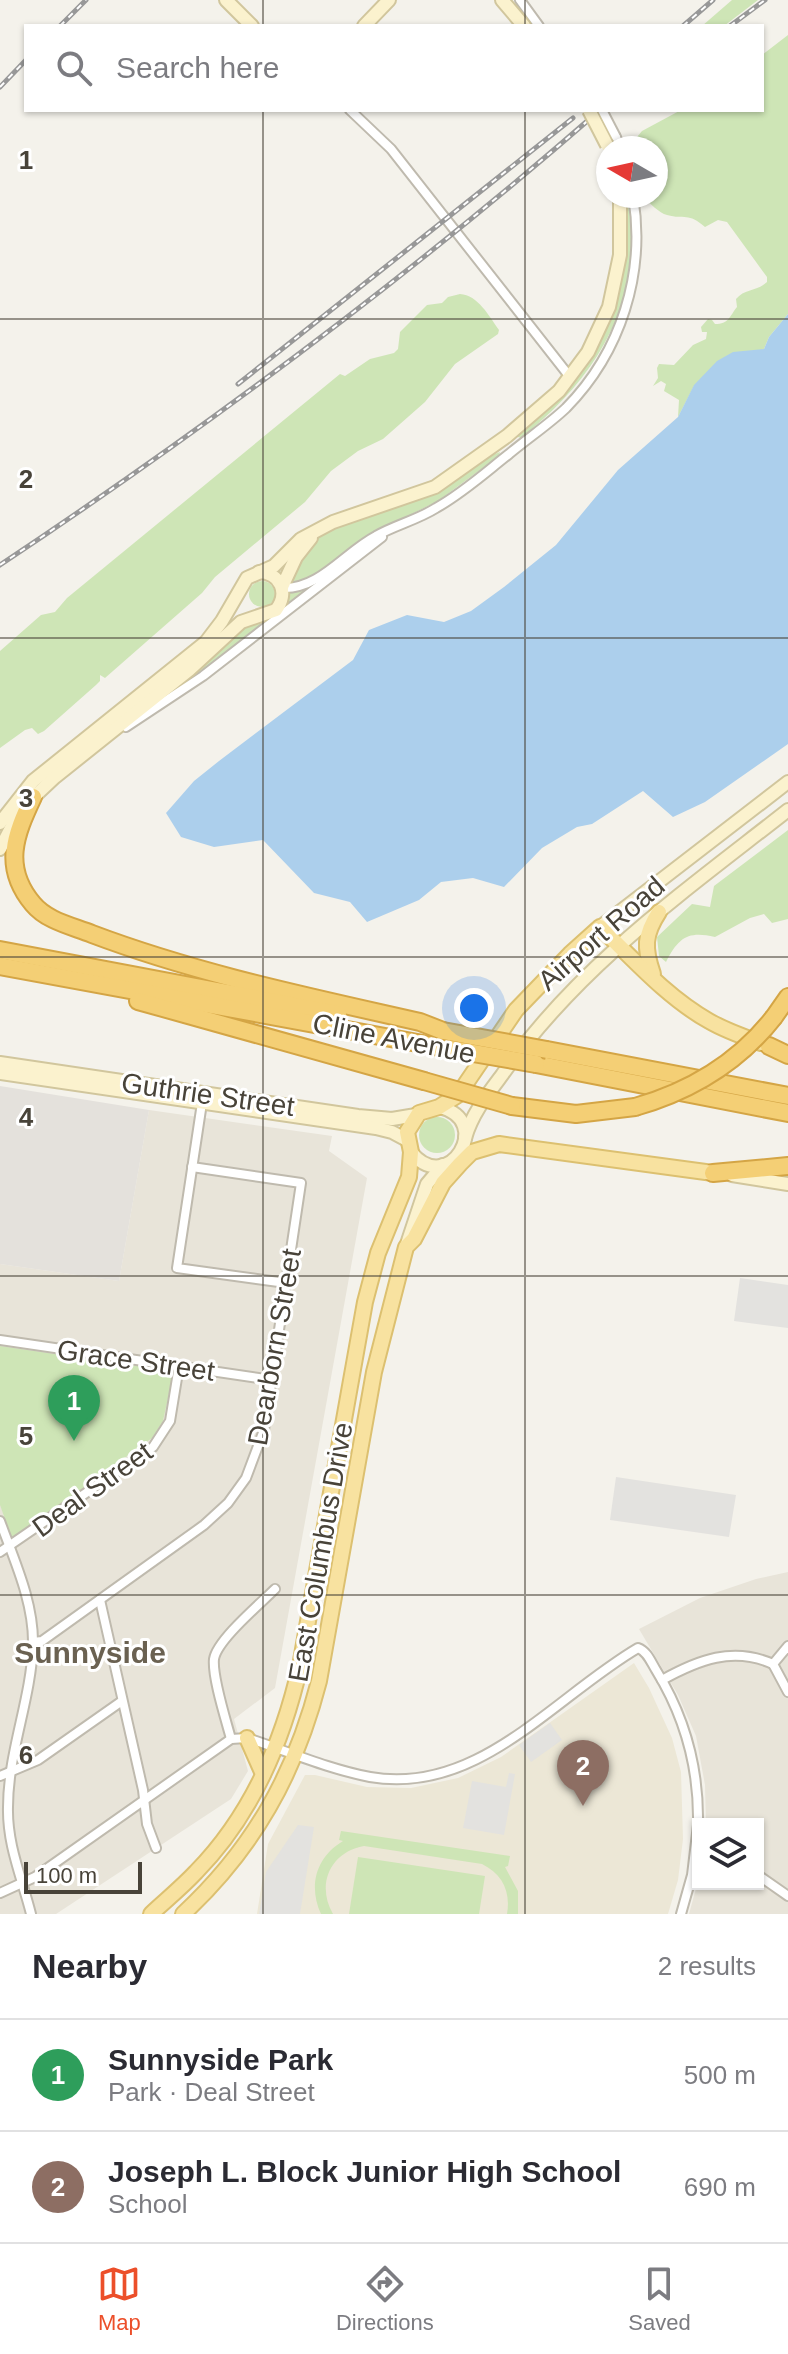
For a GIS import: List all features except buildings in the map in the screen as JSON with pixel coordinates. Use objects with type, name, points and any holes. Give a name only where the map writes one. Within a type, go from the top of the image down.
[{"type":"highway","points":[[33,797],[15,838],[14,858],[22,889],[44,914],[129,948],[191,968],[420,1022],[443,1031]]},
{"type":"highway","name":"Cline Avenue","points":[[0,950],[788,1096]]},
{"type":"highway","name":"Cline Avenue","points":[[0,966],[788,1113]]},
{"type":"highway","points":[[44,975],[512,1106],[576,1114],[635,1107],[674,1094],[714,1073],[743,1051],[788,997]]},
{"type":"highway","points":[[769,1046],[788,1053]]},
{"type":"highway","points":[[713,1173],[788,1166]]},
{"type":"main road","points":[[226,0],[250,24]]},
{"type":"main road","points":[[366,24],[389,0]]},
{"type":"main road","points":[[502,0],[522,24]]},
{"type":"main road","points":[[590,112],[607,136]]},
{"type":"main road","points":[[0,823],[33,781],[197,651],[222,621],[247,578],[274,566],[301,539],[326,525],[435,487],[539,410],[570,377],[593,344],[613,294],[621,244],[620,208]]},
{"type":"main road","points":[[0,849],[17,815],[33,797],[189,670],[241,622],[270,614],[281,604],[282,588],[296,557],[326,525]]},
{"type":"main road","points":[[259,572],[273,575],[282,588]]},
{"type":"main road","points":[[240,591],[243,605],[248,611],[262,616]]},
{"type":"main road","name":"Airport Road","points":[[439,1107],[458,1095],[529,995],[600,927],[788,782]]},
{"type":"main road","name":"Airport Road","points":[[468,1145],[477,1109],[539,1025],[586,974],[619,944],[788,810]]},
{"type":"main road","points":[[654,978],[645,947],[647,933],[659,912]]},
{"type":"main road","points":[[600,927],[677,999],[708,1021],[769,1046]]},
{"type":"main road","name":"Guthrie Street","points":[[0,1063],[31,1073],[202,1103],[376,1128],[392,1132],[409,1146]]},
{"type":"main road","name":"Guthrie Street","points":[[0,1073],[31,1073],[358,1116],[392,1119],[416,1115]]},
{"type":"main road","points":[[468,1145],[460,1119],[448,1109],[425,1109],[409,1125],[409,1146],[426,1164],[447,1163],[468,1145],[499,1144],[788,1184]]},
{"type":"main road","points":[[406,1247],[414,1239],[443,1183],[468,1145]]},
{"type":"main road","name":"East Columbus Drive","points":[[151,1914],[218,1847],[242,1813],[276,1747],[300,1666],[365,1302],[384,1237],[406,1188],[409,1146]]},
{"type":"main road","name":"East Columbus Drive","points":[[183,1914],[232,1862],[272,1804],[296,1754],[319,1681],[374,1372],[406,1247],[427,1184],[447,1163]]},
{"type":"main road","points":[[247,1738],[263,1774]]},
{"type":"street","points":[[520,0],[538,24]]},
{"type":"street","points":[[352,112],[391,149],[570,377]]},
{"type":"street","points":[[603,112],[610,136]]},
{"type":"street","points":[[282,588],[305,586],[356,548],[433,510],[457,495],[556,417],[591,377],[620,324],[632,283],[637,244],[634,208]]},
{"type":"street","points":[[85,753],[203,676],[399,526]]},
{"type":"street","points":[[202,1103],[177,1268],[286,1283]]},
{"type":"street","name":"Dearborn Street","points":[[33,1642],[42,1641],[204,1525],[237,1491],[260,1447],[301,1183],[192,1167]]},
{"type":"street","name":"Grace Street","points":[[0,1340],[272,1380]]},
{"type":"street","name":"Deal Street","points":[[0,1552],[153,1447],[170,1421],[179,1366]]},
{"type":"street","points":[[0,1521],[27,1599],[33,1642],[8,1809],[9,1836],[31,1914]]},
{"type":"street","points":[[231,1739],[214,1669],[215,1655],[275,1589]]},
{"type":"street","points":[[100,1600],[147,1824],[156,1848]]},
{"type":"street","points":[[773,1664],[788,1646]]},
{"type":"street","points":[[0,1893],[35,1877],[231,1739],[247,1738],[371,1777],[415,1778],[438,1774],[498,1748],[640,1648],[662,1680],[681,1721],[696,1779],[698,1818]]},
{"type":"street","points":[[662,1680],[691,1664],[713,1657],[746,1656],[773,1664],[788,1692]]},
{"type":"street","points":[[0,1776],[38,1760],[122,1701]]},
{"type":"street","points":[[681,1914],[692,1872]]},
{"type":"street","points":[[764,1879],[788,1896]]},
{"type":"shaded area","points":[[0,1086],[149,1110],[119,1281],[0,1264]]},
{"type":"shaded area","points":[[149,1110],[332,1136],[329,1151],[367,1178],[275,1688],[234,1719],[248,1771],[231,1799],[56,1914],[0,1914],[0,1264],[119,1281]]},
{"type":"shaded area","points":[[740,1278],[788,1285],[788,1328],[734,1321]]},
{"type":"shaded area","points":[[616,1477],[736,1495],[729,1537],[610,1520]]},
{"type":"shaded area","points":[[788,1572],[788,1914],[689,1914],[696,1890],[764,1890],[764,1818],[706,1818],[705,1785],[696,1736],[678,1695],[639,1629],[700,1598]]},
{"type":"shaded area","points":[[634,1663],[672,1738],[681,1772],[683,1839],[678,1880],[668,1914],[257,1914],[268,1844],[305,1775],[367,1787],[411,1788],[458,1778],[501,1757]]},
{"type":"shaded area","points":[[550,1723],[562,1740],[531,1762],[519,1745]]},
{"type":"shaded area","points":[[509,1773],[515,1774],[504,1835],[463,1828],[472,1781],[506,1787]]},
{"type":"shaded area","points":[[298,1825],[314,1827],[300,1914],[259,1914],[266,1872]]},
{"type":"green space","points":[[732,0],[758,0],[727,24],[704,24]]},
{"type":"green space","points":[[788,35],[788,314],[769,337],[764,349],[694,386],[678,417],[679,400],[664,391],[666,384],[661,381],[653,386],[658,378],[659,364],[674,365],[693,345],[706,339],[707,332],[702,332],[701,327],[708,319],[715,324],[726,321],[737,307],[736,299],[763,285],[767,277],[727,222],[718,220],[705,227],[690,218],[664,214],[656,208],[668,208],[668,136],[638,136],[677,112],[764,112],[764,53]]},
{"type":"green space","points":[[626,208],[630,208],[630,268],[623,301],[610,332],[573,389],[521,438],[518,437],[518,432],[537,417],[616,301],[626,251]]},
{"type":"green space","points":[[460,294],[472,298],[482,307],[499,330],[498,334],[455,364],[425,402],[383,439],[358,451],[331,471],[305,502],[215,577],[202,593],[105,678],[100,675],[96,685],[44,731],[38,734],[32,728],[25,730],[0,748],[0,651],[41,615],[55,612],[67,598],[340,374],[345,376],[370,359],[394,353],[398,349],[400,332],[427,305],[442,303],[448,297]]},
{"type":"green space","points":[[500,452],[499,456],[438,501],[369,535],[314,577],[299,582],[289,581],[301,558],[315,541],[332,529],[437,492]]},
{"type":"green space","points":[[262,581],[271,585],[275,594],[271,603],[262,607],[253,603],[249,594],[253,585]]},
{"type":"green space","points":[[307,589],[207,671],[134,717],[242,626],[268,619],[287,591]]},
{"type":"green space","points":[[788,830],[788,919],[772,923],[764,914],[750,918],[715,937],[698,935],[685,938],[666,962],[659,956],[657,937],[692,904],[710,907],[714,886]]},
{"type":"green space","points":[[437,1117],[449,1123],[455,1135],[449,1147],[437,1153],[425,1147],[419,1135],[425,1123]]},
{"type":"green space","points":[[0,1346],[166,1370],[173,1375],[163,1421],[152,1438],[15,1538],[11,1536],[0,1505]]},
{"type":"green space","points":[[341,1831],[510,1856],[505,1867],[518,1891],[518,1914],[507,1914],[508,1898],[504,1884],[482,1864],[364,1846],[342,1855],[329,1871],[326,1892],[333,1914],[321,1914],[315,1893],[317,1873],[326,1855],[343,1841],[339,1840]]},
{"type":"green space","points":[[358,1857],[485,1876],[479,1914],[349,1914]]},
{"type":"water","points":[[788,314],[788,744],[705,802],[673,817],[643,791],[592,824],[577,827],[542,848],[504,887],[473,878],[441,882],[419,900],[367,922],[350,902],[314,893],[263,840],[214,847],[181,837],[166,813],[194,781],[353,660],[369,630],[407,615],[444,622],[471,611],[504,587],[556,545],[618,470],[678,417],[694,385],[717,361],[733,352],[764,349],[769,337]]},
{"type":"railway","points":[[62,24],[86,0]]},
{"type":"railway","points":[[685,24],[713,0]]},
{"type":"railway","points":[[733,24],[765,0]]},
{"type":"railway","points":[[0,87],[24,62]]},
{"type":"railway","points":[[0,565],[308,347],[456,231],[598,112]]},
{"type":"railway","points":[[238,384],[573,118]]},
{"type":"place","name":"Sunnyside Park","points":[[74,1441]]},
{"type":"place","name":"Joseph L. Block Junior High School","points":[[583,1806]]},
{"type":"district","name":"Sunnyside","points":[[90,1653]]}]
